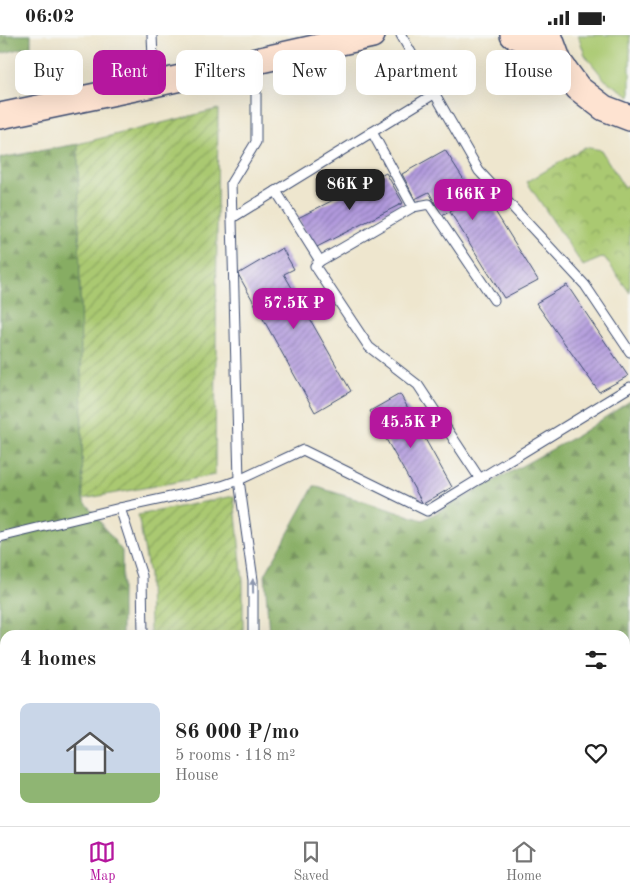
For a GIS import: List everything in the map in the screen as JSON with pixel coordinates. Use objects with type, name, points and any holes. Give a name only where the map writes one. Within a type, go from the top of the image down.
[{"type":"main road","points":[[263,59],[372,35]]},
{"type":"main road","points":[[513,35],[540,50]]},
{"type":"main road","points":[[549,35],[555,50]]},
{"type":"main road","points":[[571,78],[578,88],[604,107],[630,118]]},
{"type":"main road","points":[[0,116],[101,95]]},
{"type":"lane","points":[[152,35],[153,50]]},
{"type":"lane","points":[[401,35],[409,50]]},
{"type":"lane","points":[[253,630],[253,580],[239,480],[231,183],[256,142],[256,95]]},
{"type":"lane","points":[[232,218],[432,95]]},
{"type":"lane","points":[[435,95],[479,171],[585,285],[630,352]]},
{"type":"lane","points":[[372,132],[413,207]]},
{"type":"lane","points":[[276,191],[320,261]]},
{"type":"lane","points":[[480,479],[418,385],[369,347],[315,266],[320,261],[413,207],[429,204],[494,300]]},
{"type":"lane","points":[[0,537],[222,486],[304,450],[427,511],[630,387]]},
{"type":"lane","points":[[120,508],[142,576],[143,630]]},
{"type":"green space","points":[[0,35],[31,35],[31,46],[0,54]]},
{"type":"green space","points":[[578,35],[630,35],[630,96],[605,80],[585,55]]},
{"type":"green space","points":[[218,109],[215,475],[83,499],[78,144]]},
{"type":"green space","points":[[78,144],[83,499],[122,551],[122,630],[0,630],[0,158]]},
{"type":"green space","points":[[585,147],[601,150],[624,187],[630,184],[630,293],[604,257],[583,266],[527,182]]},
{"type":"green space","points":[[630,401],[630,630],[269,630],[265,575],[314,486],[423,520],[578,435]]},
{"type":"green space","points":[[234,496],[243,581],[243,630],[150,630],[149,575],[138,515]]},
{"type":"building","points":[[445,150],[475,197],[483,192],[538,280],[504,298],[450,212],[456,208],[442,216],[429,192],[415,199],[402,174]]},
{"type":"building","points":[[386,173],[403,203],[313,249],[298,218]]},
{"type":"building","points":[[282,248],[294,269],[284,274],[351,391],[315,412],[238,274]]},
{"type":"building","points":[[567,285],[628,376],[599,392],[536,303]]},
{"type":"building","points":[[400,394],[452,487],[423,504],[370,411]]}]
